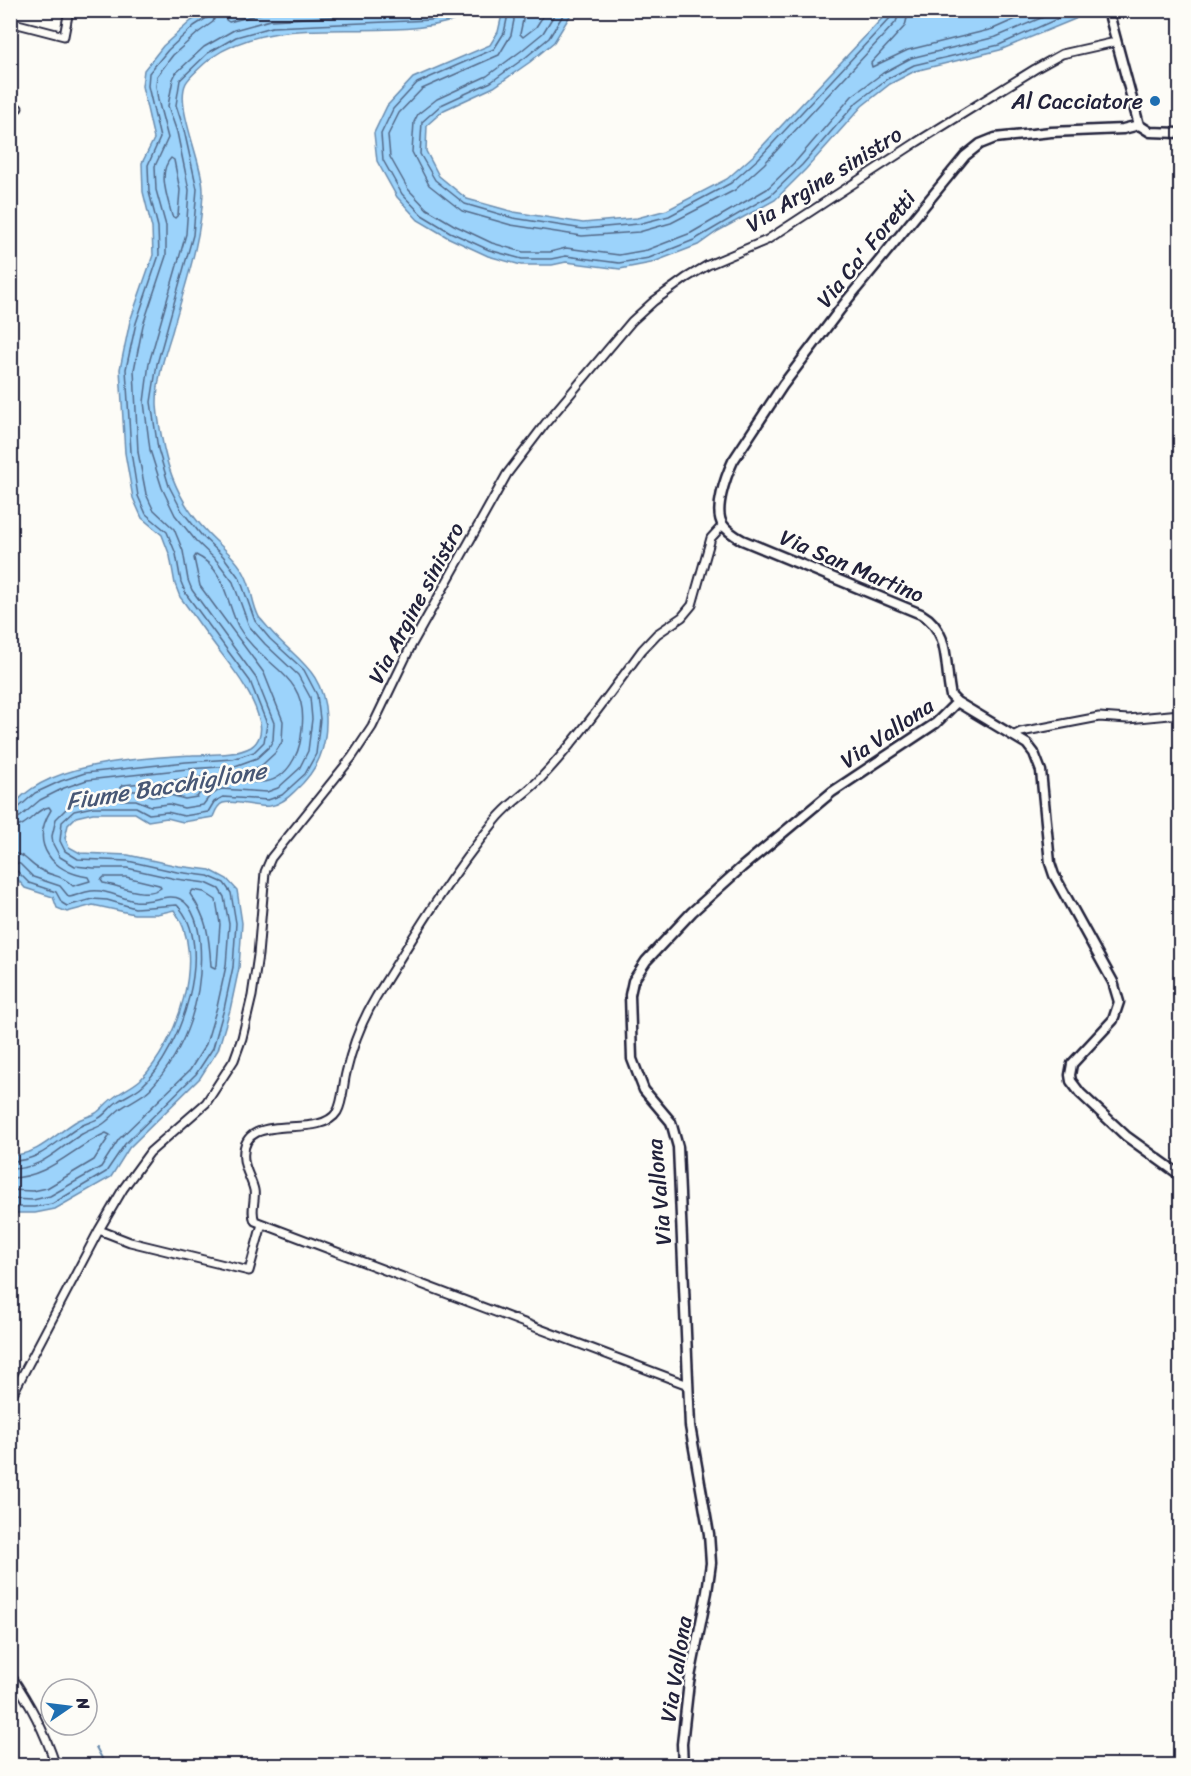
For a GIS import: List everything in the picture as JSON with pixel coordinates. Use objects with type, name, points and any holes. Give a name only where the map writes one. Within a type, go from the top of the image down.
[{"type":"street","points":[[10,22],[64,36],[69,10]]},
{"type":"street","points":[[1108,10],[1139,125],[1150,132],[1180,133]]},
{"type":"street","name":"Via Argine sinistro","points":[[10,1399],[99,1230],[123,1190],[150,1152],[206,1103],[234,1060],[252,996],[265,872],[271,858],[352,757],[372,727],[411,646],[507,474],[524,449],[615,340],[654,301],[686,278],[708,265],[767,240],[908,148],[1062,54],[1111,43]]},
{"type":"street","name":"Via Ca' Foretti","points":[[723,525],[719,508],[727,473],[733,461],[783,386],[848,299],[965,156],[980,144],[995,138],[1051,132],[1123,129],[1139,125]]},
{"type":"street","points":[[688,1385],[255,1221],[252,1216],[254,1191],[244,1159],[247,1141],[263,1129],[322,1124],[335,1115],[339,1108],[346,1070],[356,1036],[374,1000],[431,910],[495,820],[510,804],[528,792],[559,758],[642,650],[657,634],[682,616],[692,605],[711,538],[723,525]]},
{"type":"street","name":"Via San Martino","points":[[723,525],[742,540],[932,620],[943,640],[951,696],[957,702]]},
{"type":"street","points":[[957,702],[1027,744],[1038,761],[1050,863],[1054,875],[1117,993],[1119,1002],[1113,1020],[1076,1059],[1071,1070],[1071,1081],[1080,1093],[1126,1136],[1180,1175]]},
{"type":"street","name":"Via Vallona","points":[[683,1766],[682,1744],[689,1682],[711,1563],[709,1534],[690,1426],[678,1148],[670,1122],[644,1090],[632,1059],[630,995],[633,981],[646,961],[692,912],[742,867],[832,792],[936,723],[957,702]]},
{"type":"street","points":[[1013,736],[1021,732],[1099,717],[1128,719],[1180,714]]},
{"type":"street","points":[[99,1230],[130,1242],[249,1271],[262,1224]]},
{"type":"street","points":[[10,1674],[33,1708],[56,1766]]},
{"type":"water","name":"Fiume Bacchiglione","points":[[208,10],[477,11],[446,23],[413,28],[308,30],[273,34],[241,42],[211,58],[186,83],[183,93],[184,106],[202,181],[202,211],[196,246],[158,384],[158,413],[164,449],[170,472],[185,504],[199,523],[243,570],[259,617],[315,677],[324,701],[325,739],[320,758],[310,775],[290,796],[274,805],[228,802],[219,805],[213,817],[183,822],[167,818],[148,821],[135,813],[93,813],[76,817],[68,825],[65,838],[69,847],[80,853],[128,855],[178,866],[210,870],[227,879],[237,890],[242,923],[239,968],[218,1050],[200,1078],[129,1148],[111,1177],[55,1209],[35,1213],[11,1213],[11,1155],[29,1152],[45,1144],[75,1122],[96,1113],[140,1080],[166,1045],[184,998],[188,974],[188,950],[184,929],[174,910],[157,914],[134,914],[93,905],[67,912],[57,908],[53,897],[25,888],[11,872],[11,809],[26,793],[45,781],[68,772],[121,761],[238,752],[254,745],[260,733],[261,726],[257,711],[247,690],[180,597],[170,556],[162,535],[142,518],[133,498],[125,453],[120,369],[130,321],[153,255],[152,228],[143,192],[142,163],[154,139],[142,86],[144,70],[163,46],[191,21]]},
{"type":"water","points":[[1083,10],[1083,13],[1075,19],[1000,50],[915,71],[890,84],[862,106],[775,200],[718,231],[698,245],[651,263],[620,269],[566,262],[552,265],[521,265],[488,256],[447,237],[418,220],[397,197],[377,161],[374,133],[387,106],[413,78],[490,45],[498,32],[501,19],[498,11],[573,11],[554,42],[530,62],[494,87],[444,110],[427,125],[426,151],[439,176],[467,199],[514,212],[583,223],[637,218],[667,210],[727,179],[754,155],[889,11]]},
{"type":"waterway","points":[[96,1747],[106,1766]]},
{"type":"place","name":"Al Cacciatore","points":[[1155,101]]}]
